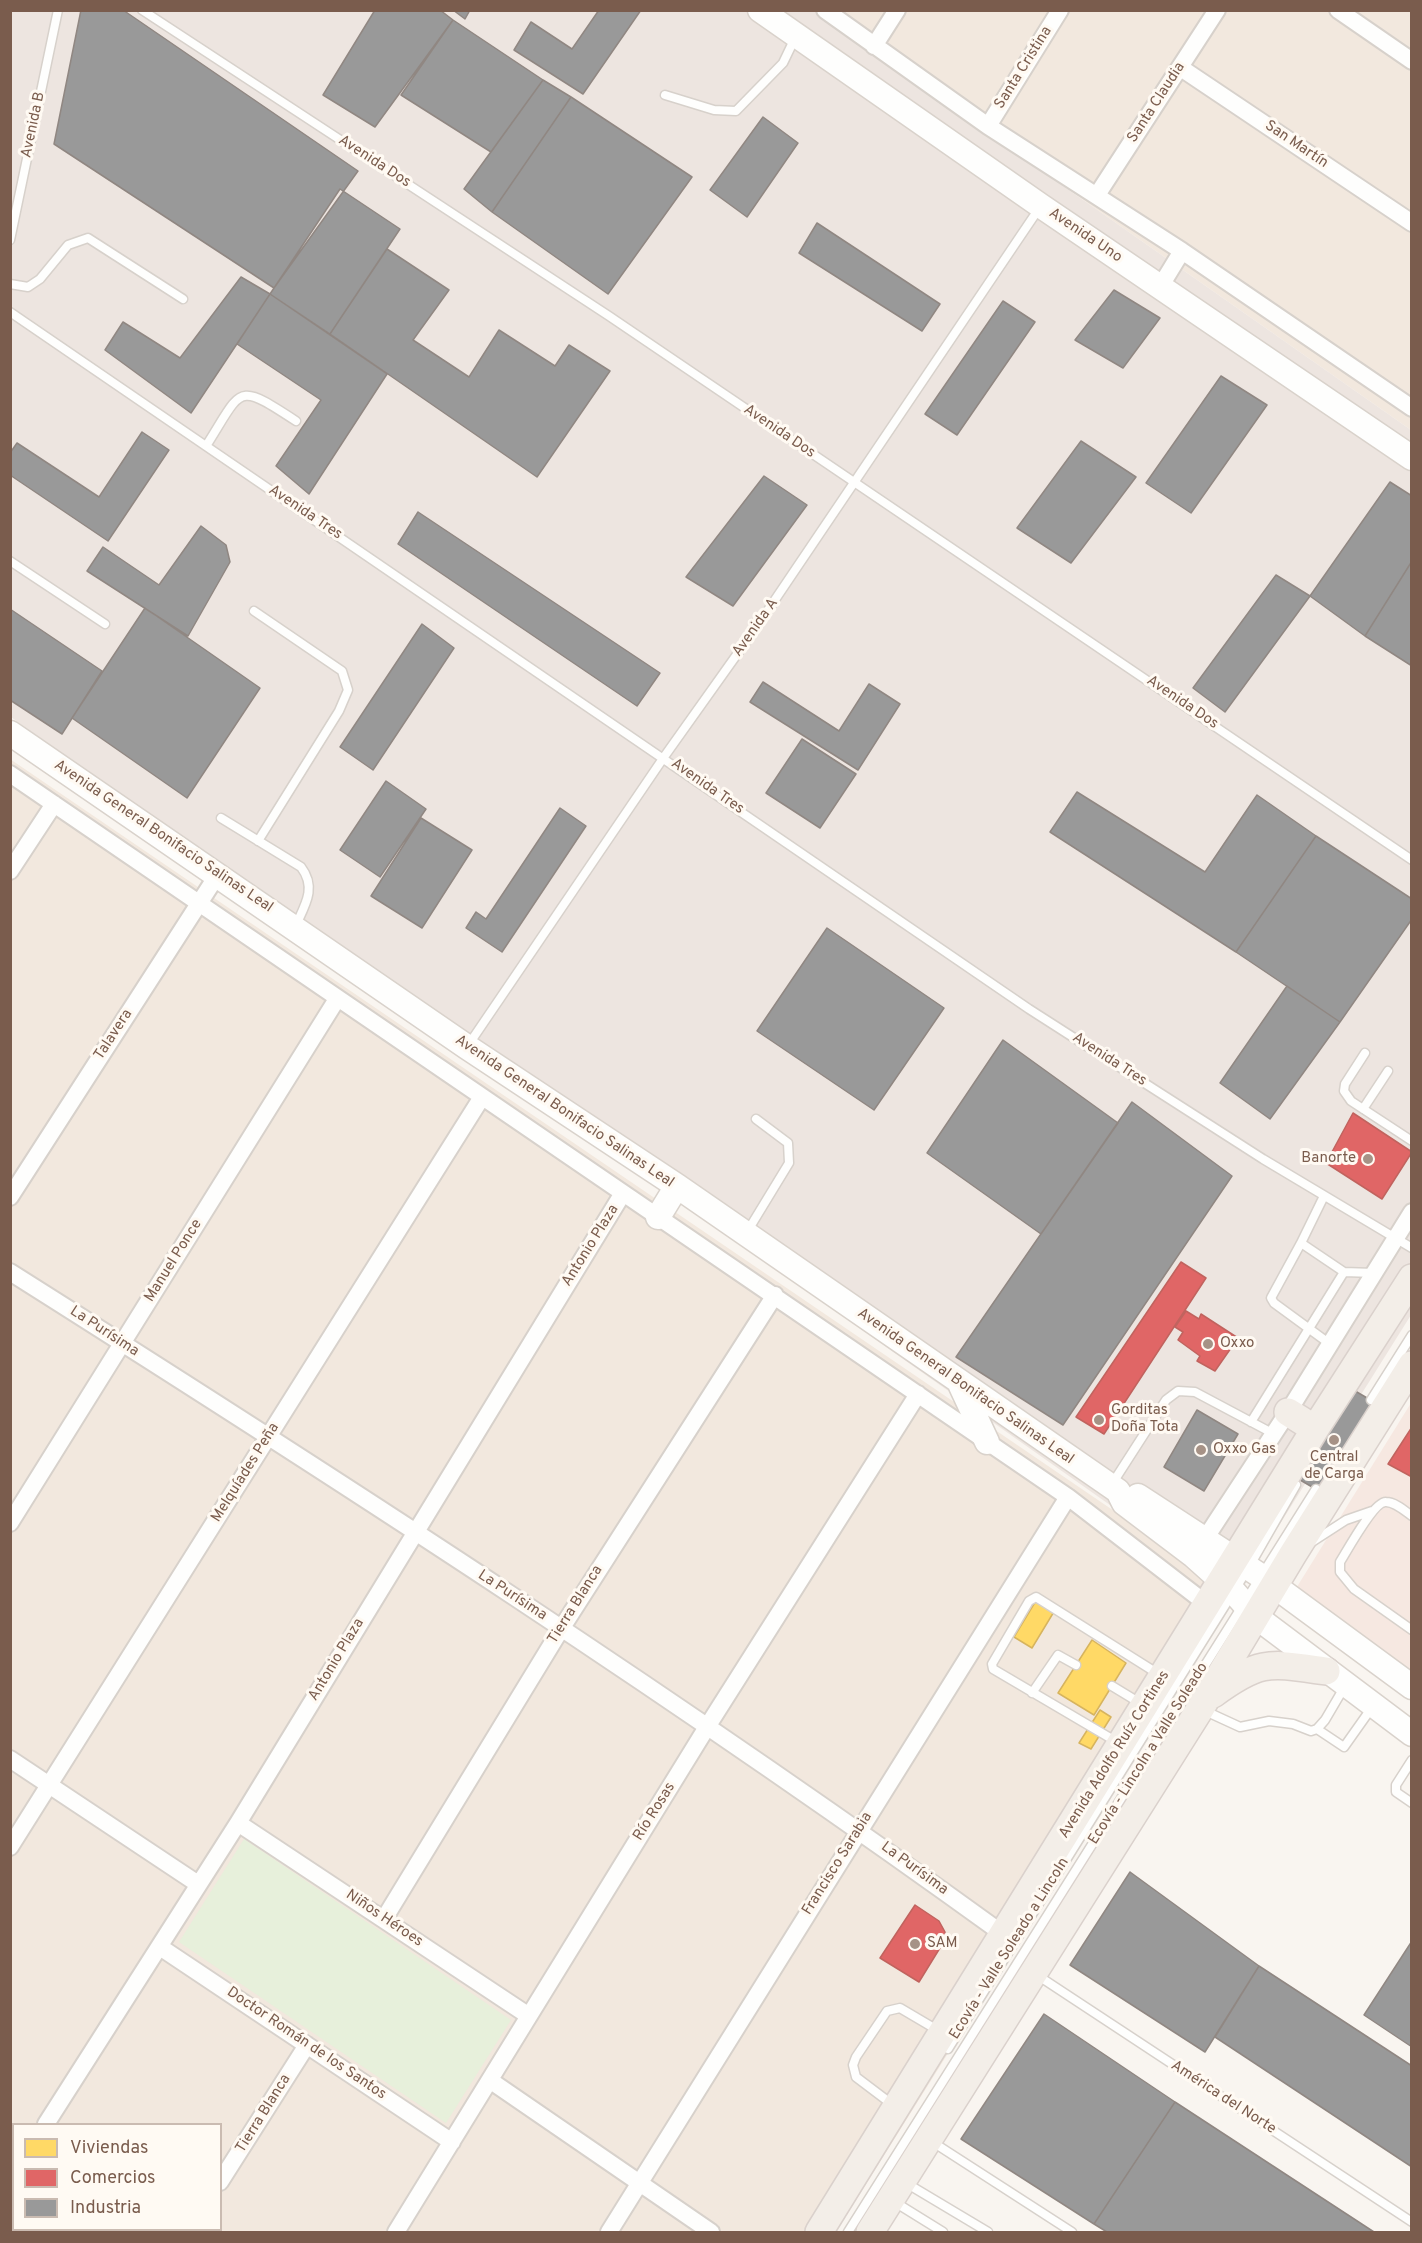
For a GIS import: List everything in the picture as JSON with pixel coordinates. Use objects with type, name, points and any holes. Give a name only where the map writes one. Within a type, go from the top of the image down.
[{"type":"main road","name":"Avenida Adolfo Ruíz Cortines","points":[[870,2232],[1203,1703],[1247,1585],[1315,1429],[1412,1278]]},
{"type":"main road","name":"Avenida Adolfo Ruíz Cortines","points":[[819,2232],[896,2107],[943,2044],[1003,1934],[1208,1605],[1247,1585],[1293,1554],[1412,1365]]},
{"type":"main road","points":[[1281,1423],[1315,1429]]},
{"type":"main road","points":[[1203,1703],[1239,1675],[1257,1666],[1278,1665],[1336,1679]]},
{"type":"street","points":[[825,10],[988,126],[1182,251],[1412,408]]},
{"type":"street","points":[[874,46],[897,10]]},
{"type":"street","name":"Santa Cristina","points":[[988,126],[1060,10]]},
{"type":"street","name":"Santa Claudia","points":[[1097,195],[1217,10]]},
{"type":"street","points":[[1338,10],[1412,61]]},
{"type":"street","name":"Avenida Uno","points":[[765,12],[1041,206],[1412,458]]},
{"type":"street","name":"San Martín","points":[[1181,68],[1412,223]]},
{"type":"street","points":[[1160,286],[1182,251]]},
{"type":"street","name":"Avenida General Bonifacio Salinas Leal","points":[[10,733],[467,1047],[677,1186],[1114,1489],[1124,1503],[1200,1547],[1247,1585],[1412,1687]]},
{"type":"street","points":[[10,774],[1068,1497],[1208,1605]]},
{"type":"street","points":[[10,871],[54,804]]},
{"type":"street","name":"Talavera","points":[[10,1197],[218,874]]},
{"type":"street","name":"Manuel Ponce","points":[[10,1523],[337,999]]},
{"type":"street","name":"Melquíades Peña","points":[[10,1847],[482,1097]]},
{"type":"street","points":[[658,1216],[677,1186]]},
{"type":"street","name":"Antonio Plaza","points":[[47,2123],[238,1823],[623,1193]]},
{"type":"street","points":[[1200,1547],[1281,1423],[1412,1212]]},
{"type":"street","name":"La Purísima","points":[[10,1272],[123,1343],[561,1629],[859,1830],[1003,1934]]},
{"type":"street","name":"Tierra Blanca","points":[[384,1919],[561,1629],[775,1295]]},
{"type":"street","points":[[960,1384],[987,1442]]},
{"type":"street","name":"Río Rosas","points":[[396,2232],[707,1727],[918,1394]]},
{"type":"street","name":"Francisco Sarabia","points":[[609,2232],[1068,1497]]},
{"type":"street","name":"Avenida General Bonifacio Salinas Leal","points":[[1247,1585],[1336,1679],[1412,1734]]},
{"type":"street","points":[[10,1759],[51,1784],[198,1884]]},
{"type":"street","name":"Niños Héroes","points":[[238,1823],[529,2016]]},
{"type":"street","name":"Doctor Román de los Santos","points":[[160,1947],[452,2142]]},
{"type":"street","name":"Tierra Blanca","points":[[222,2179],[307,2045]]},
{"type":"street","points":[[491,2081],[711,2232]]},
{"type":"lane","name":"Avenida B","points":[[10,240],[58,10]]},
{"type":"lane","name":"Avenida Dos","points":[[142,10],[599,309],[1412,860]]},
{"type":"lane","points":[[665,95],[714,110],[736,111],[783,63],[797,35]]},
{"type":"lane","name":"Avenida A","points":[[467,1047],[664,757],[760,622],[1041,206]]},
{"type":"lane","points":[[10,284],[28,287],[40,279],[68,245],[88,238],[183,299]]},
{"type":"lane","name":"Avenida Tres","points":[[10,312],[664,757],[1029,1009],[1324,1196],[1412,1248]]},
{"type":"lane","points":[[206,446],[237,397],[246,393],[259,396],[296,420]]},
{"type":"lane","points":[[10,561],[105,624]]},
{"type":"lane","points":[[254,611],[342,671],[348,690],[339,711],[258,841]]},
{"type":"lane","points":[[221,818],[301,867],[309,877],[308,898],[294,927]]},
{"type":"lane","points":[[1365,1053],[1345,1084],[1344,1091],[1351,1101],[1412,1141]]},
{"type":"lane","points":[[1363,1109],[1389,1071]]},
{"type":"lane","points":[[745,1234],[789,1163],[788,1143],[756,1119]]},
{"type":"lane","points":[[1324,1196],[1271,1298],[1330,1344]]},
{"type":"lane","points":[[1301,1243],[1344,1272],[1374,1273]]},
{"type":"lane","points":[[1251,1422],[1344,1272]]},
{"type":"lane","points":[[1371,1400],[1412,1335]]},
{"type":"lane","points":[[1114,1489],[1166,1400],[1178,1391],[1195,1392],[1251,1422],[1281,1423]]},
{"type":"lane","name":"Ecovía - Valle Soleado a Lincoln","points":[[943,2044],[1247,1585],[1299,1480]]},
{"type":"lane","name":"Ecovía - Lincoln a Valle Soleado","points":[[848,2232],[1247,1585],[1316,1490]]},
{"type":"lane","points":[[1293,1554],[1346,1520],[1386,1502],[1412,1516]]},
{"type":"lane","points":[[1372,1510],[1340,1562],[1340,1572],[1354,1589],[1412,1630]]},
{"type":"lane","points":[[1121,1744],[999,1674],[992,1664],[1032,1598],[1036,1597],[1163,1677]]},
{"type":"lane","points":[[1032,1693],[1058,1655],[1076,1665]]},
{"type":"lane","points":[[1317,1729],[1336,1679]]},
{"type":"lane","points":[[1112,1686],[1145,1706]]},
{"type":"lane","points":[[1203,1703],[1240,1727],[1251,1727],[1269,1720],[1293,1724],[1311,1731],[1317,1729]]},
{"type":"lane","points":[[1317,1729],[1344,1747],[1373,1706]]},
{"type":"lane","points":[[1412,1760],[1396,1785],[1396,1792],[1412,1803]]},
{"type":"lane","name":"América del Norte","points":[[1034,1974],[1412,2222]]},
{"type":"lane","points":[[896,2107],[856,2077],[853,2065],[887,2011],[900,2008],[943,2044]]},
{"type":"lane","points":[[929,2140],[1072,2232]]},
{"type":"lane","points":[[897,2190],[944,2232]]},
{"type":"lane","points":[[897,2190],[988,2232]]},
{"type":"shaded area","name":"Central de Carga","points":[[11,11],[814,11],[1411,430],[1411,1315],[1236,1594],[634,1169],[11,717]]},
{"type":"shaded area","points":[[814,11],[1411,11],[1411,430]]},
{"type":"shaded area","points":[[10,759],[1236,1594],[836,2232],[11,2232]]},
{"type":"shaded area","points":[[1411,1403],[1411,1673],[1295,1590]]},
{"type":"green space","points":[[244,1839],[511,2020],[446,2123],[179,1942]]},
{"type":"building: Viviendas","points":[[1037,1599],[1055,1610],[1032,1648],[1014,1637]]},
{"type":"building: Viviendas","points":[[1092,1640],[1126,1663],[1094,1715],[1058,1693]]},
{"type":"building: Viviendas","points":[[1100,1710],[1111,1717],[1091,1749],[1079,1743]]},
{"type":"building: Comercios","name":"Banorte","points":[[1353,1113],[1412,1152],[1382,1199],[1326,1163]]},
{"type":"building: Comercios","points":[[1181,1262],[1206,1278],[1104,1434],[1076,1417]]},
{"type":"building: Comercios","points":[[1186,1311],[1199,1319],[1201,1314],[1238,1338],[1215,1371],[1197,1361],[1200,1356],[1178,1340],[1183,1332],[1175,1327]]},
{"type":"building: Comercios","points":[[1412,1427],[1412,1477],[1388,1464]]},
{"type":"building: Comercios","points":[[915,1905],[939,1921],[945,1932],[943,1943],[919,1982],[880,1958]]},
{"type":"building: Industria","points":[[81,10],[123,10],[358,171],[274,288],[54,144]]},
{"type":"building: Industria","points":[[375,10],[440,10],[453,20],[375,127],[323,95]]},
{"type":"building: Industria","points":[[453,10],[470,10],[465,19]]},
{"type":"building: Industria","points":[[599,10],[641,10],[583,94],[514,50],[531,22],[572,49]]},
{"type":"building: Industria","points":[[453,20],[543,80],[491,152],[401,95]]},
{"type":"building: Industria","points":[[543,80],[571,97],[492,212],[464,189]]},
{"type":"building: Industria","points":[[571,97],[692,177],[608,294],[492,212]]},
{"type":"building: Industria","points":[[763,117],[798,143],[747,217],[710,190]]},
{"type":"building: Industria","points":[[340,189],[400,229],[330,334],[270,294]]},
{"type":"building: Industria","points":[[817,223],[940,304],[922,331],[799,253]]},
{"type":"building: Industria","points":[[387,249],[449,290],[413,340],[469,377],[499,330],[555,366],[569,345],[610,371],[537,477],[330,334]]},
{"type":"building: Industria","points":[[241,277],[270,294],[191,413],[105,350],[123,322],[180,358]]},
{"type":"building: Industria","points":[[1114,290],[1160,318],[1123,368],[1075,340]]},
{"type":"building: Industria","points":[[270,294],[387,374],[309,494],[276,466],[321,400],[237,344]]},
{"type":"building: Industria","points":[[1003,301],[1035,322],[957,435],[925,414]]},
{"type":"building: Industria","points":[[1221,376],[1267,405],[1191,513],[1146,483]]},
{"type":"building: Industria","points":[[142,432],[169,450],[108,541],[10,475],[10,453],[17,443],[99,497]]},
{"type":"building: Industria","points":[[1081,441],[1136,477],[1071,563],[1017,528]]},
{"type":"building: Industria","points":[[764,476],[807,505],[733,606],[686,577]]},
{"type":"building: Industria","points":[[1390,482],[1412,496],[1412,561],[1365,636],[1310,596]]},
{"type":"building: Industria","points":[[418,512],[660,673],[637,706],[398,544]]},
{"type":"building: Industria","points":[[201,526],[226,545],[230,562],[188,636],[87,571],[103,547],[159,585]]},
{"type":"building: Industria","points":[[1412,561],[1412,666],[1365,636]]},
{"type":"building: Industria","points":[[1276,575],[1310,596],[1225,712],[1193,688]]},
{"type":"building: Industria","points":[[145,608],[260,688],[187,798],[72,718]]},
{"type":"building: Industria","points":[[10,609],[102,671],[62,734],[10,700]]},
{"type":"building: Industria","points":[[422,624],[454,648],[373,770],[340,747]]},
{"type":"building: Industria","points":[[763,682],[839,731],[869,684],[900,704],[858,770],[750,702]]},
{"type":"building: Industria","points":[[802,739],[856,774],[820,828],[766,793]]},
{"type":"building: Industria","points":[[386,781],[426,809],[380,877],[340,850]]},
{"type":"building: Industria","points":[[1077,792],[1205,872],[1257,795],[1316,836],[1236,952],[1050,832]]},
{"type":"building: Industria","points":[[560,808],[586,826],[502,952],[466,928],[476,912],[486,919]]},
{"type":"building: Industria","points":[[421,818],[472,850],[422,928],[371,896]]},
{"type":"building: Industria","points":[[1316,836],[1412,899],[1412,919],[1340,1022],[1236,952]]},
{"type":"building: Industria","points":[[827,928],[944,1008],[874,1110],[757,1031]]},
{"type":"building: Industria","points":[[1287,986],[1340,1022],[1270,1119],[1220,1083]]},
{"type":"building: Industria","points":[[1003,1040],[1118,1123],[1041,1234],[927,1153]]},
{"type":"building: Industria","points":[[1132,1102],[1232,1176],[1063,1425],[956,1357]]},
{"type":"building: Industria","name":"Central de Carga","points":[[1350,1388],[1374,1402],[1319,1491],[1295,1477]]},
{"type":"building: Industria","name":"Oxxo Gas","points":[[1197,1410],[1238,1434],[1204,1491],[1164,1467]]},
{"type":"building: Industria","points":[[1130,1872],[1259,1966],[1205,2052],[1070,1965]]},
{"type":"building: Industria","points":[[1412,1941],[1412,2047],[1364,2015]]},
{"type":"building: Industria","points":[[1259,1966],[1412,2066],[1412,2167],[1215,2037]]},
{"type":"building: Industria","points":[[1044,2014],[1175,2102],[1094,2224],[961,2139]]},
{"type":"building: Industria","points":[[1175,2102],[1374,2232],[1107,2232],[1094,2224]]},
{"type":"place","name":"Banorte","points":[[1368,1159]]},
{"type":"place","name":"Oxxo","points":[[1208,1344]]},
{"type":"place","name":"Gorditas Doña Tota","points":[[1099,1420]]},
{"type":"place","name":"Central de Carga","points":[[1334,1440]]},
{"type":"place","name":"Oxxo Gas","points":[[1201,1450]]},
{"type":"place","name":"SAM","points":[[915,1944]]}]
